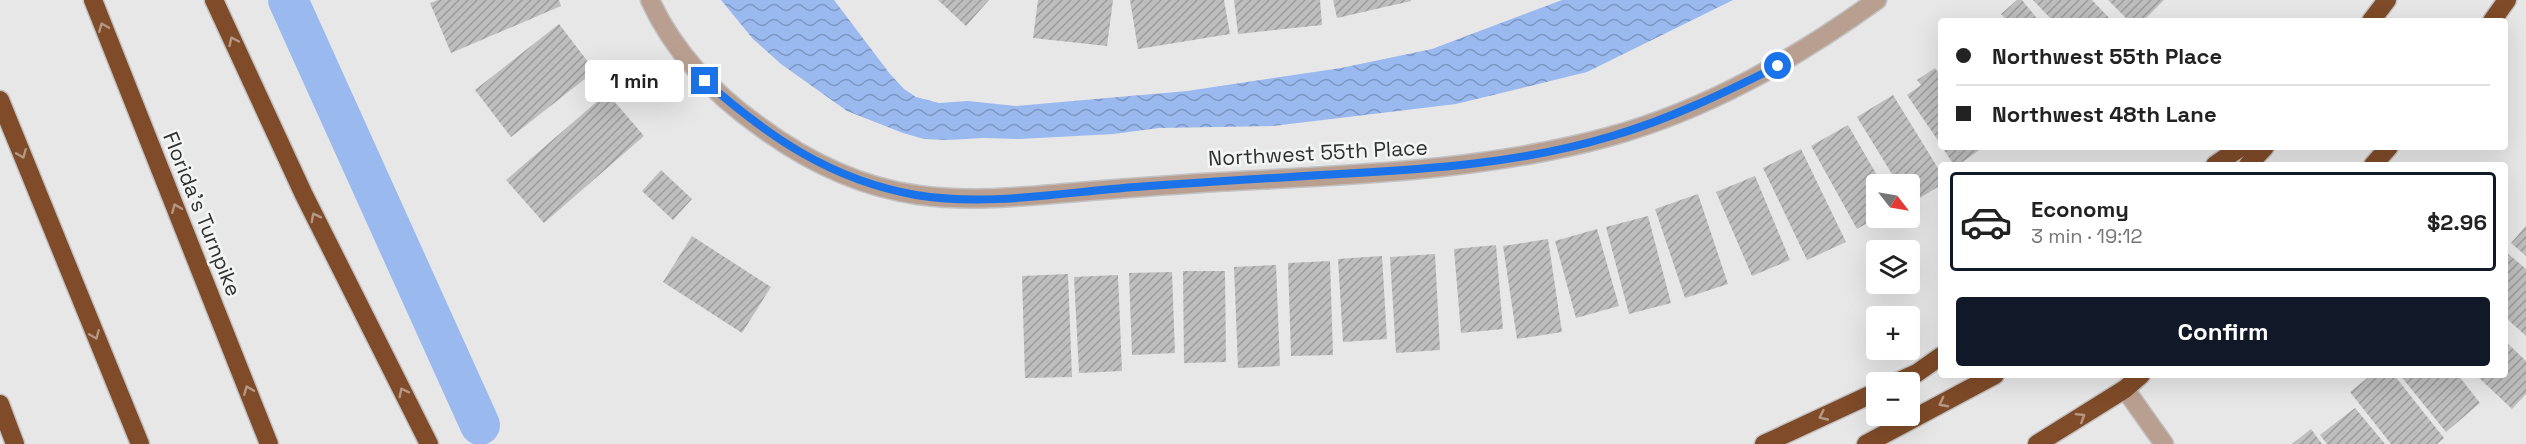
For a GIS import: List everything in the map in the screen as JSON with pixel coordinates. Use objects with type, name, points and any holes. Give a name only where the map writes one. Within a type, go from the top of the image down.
[{"type":"highway","name":"Florida's Turnpike","points":[[93,0],[269,444]]},
{"type":"highway","points":[[214,0],[304,195],[429,444]]},
{"type":"highway","points":[[2373,18],[2387,0]]},
{"type":"highway","points":[[2494,18],[2507,0]]},
{"type":"highway","points":[[0,100],[140,444]]},
{"type":"highway","points":[[2219,162],[2237,150]]},
{"type":"highway","points":[[2251,162],[2262,150]]},
{"type":"highway","points":[[2376,162],[2386,150]]},
{"type":"highway","points":[[1918,372],[1938,358]]},
{"type":"highway","points":[[1866,444],[1989,378]]},
{"type":"highway","points":[[2037,444],[2125,389],[2138,378]]},
{"type":"highway","points":[[1764,444],[1866,397]]},
{"type":"highway","points":[[0,404],[15,444]]},
{"type":"street","name":"Northwest 55th Place","points":[[650,0],[677,46],[705,81],[745,116],[785,145],[826,167],[870,183],[917,195],[957,198],[1013,198],[1135,187],[1444,168],[1556,150],[1612,136],[1715,98],[1778,66],[1877,0]]},
{"type":"street","points":[[2125,389],[2164,444]]},
{"type":"water","points":[[721,0],[834,0],[890,74],[904,89],[916,97],[939,103],[968,101],[1016,106],[1187,91],[1341,68],[1432,49],[1562,0],[1733,0],[1587,72],[1456,104],[1273,126],[1159,128],[1113,134],[947,140],[924,139],[903,133],[847,111],[781,64],[753,39]]},
{"type":"building","points":[[438,0],[559,0],[561,6],[451,53],[430,3]]},
{"type":"building","points":[[938,0],[989,0],[966,26]]},
{"type":"building","points":[[1038,0],[1113,0],[1107,46],[1033,38]]},
{"type":"building","points":[[1130,0],[1224,0],[1230,34],[1138,49]]},
{"type":"building","points":[[1234,0],[1320,0],[1322,25],[1238,34]]},
{"type":"building","points":[[1333,0],[1411,0],[1411,1],[1337,18]]},
{"type":"building","points":[[2017,0],[2022,0],[2037,18],[2005,18],[2001,14]]},
{"type":"building","points":[[2033,0],[2092,0],[2109,18],[2050,18]]},
{"type":"building","points":[[2108,0],[2164,0],[2146,18],[2126,18]]},
{"type":"building","points":[[559,24],[595,71],[511,137],[475,90]]},
{"type":"building","points":[[1935,68],[1938,72],[1938,141],[1907,95],[1921,85],[1917,80]]},
{"type":"building","points":[[607,93],[644,136],[544,223],[506,180]]},
{"type":"building","points":[[1893,95],[1938,168],[1938,187],[1920,198],[1920,174],[1892,174],[1857,117]]},
{"type":"building","points":[[1848,125],[1876,174],[1866,174],[1866,224],[1857,229],[1811,146]]},
{"type":"building","points":[[1801,149],[1846,242],[1807,260],[1763,168]]},
{"type":"building","points":[[1944,150],[1980,150],[1962,162],[1952,162]]},
{"type":"building","points":[[661,170],[692,199],[673,220],[642,191]]},
{"type":"building","points":[[1755,176],[1790,260],[1752,276],[1716,192]]},
{"type":"building","points":[[1698,194],[1728,284],[1685,298],[1655,209]]},
{"type":"building","points":[[1648,216],[1671,303],[1629,314],[1606,227]]},
{"type":"building","points":[[2526,226],[2526,256],[2511,243]]},
{"type":"building","points":[[1597,229],[1619,306],[1576,318],[1555,241]]},
{"type":"building","points":[[692,236],[771,287],[742,333],[663,282]]},
{"type":"building","points":[[1548,239],[1562,332],[1517,339],[1503,246]]},
{"type":"building","points":[[1496,245],[1503,329],[1461,333],[1454,249]]},
{"type":"building","points":[[1435,254],[1440,350],[1396,353],[1390,257]]},
{"type":"building","points":[[2508,254],[2526,269],[2526,336],[2508,320]]},
{"type":"building","points":[[1382,256],[1387,339],[1343,342],[1338,259]]},
{"type":"building","points":[[1330,261],[1333,355],[1291,356],[1288,263]]},
{"type":"building","points":[[1276,265],[1280,366],[1238,368],[1234,267]]},
{"type":"building","points":[[1183,271],[1225,271],[1226,362],[1184,363]]},
{"type":"building","points":[[1172,272],[1175,353],[1132,355],[1129,273]]},
{"type":"building","points":[[1068,274],[1072,377],[1025,378],[1022,276]]},
{"type":"building","points":[[1118,275],[1122,371],[1079,373],[1074,277]]},
{"type":"building","points":[[2508,344],[2526,361],[2526,394],[2512,409],[2479,378],[2508,378]]},
{"type":"building","points":[[2367,378],[2396,378],[2444,438],[2437,444],[2391,444],[2350,392]]},
{"type":"building","points":[[2402,378],[2460,378],[2480,403],[2446,432]]},
{"type":"building","points":[[2355,408],[2385,444],[2327,444],[2320,435]]},
{"type":"building","points":[[2311,429],[2322,444],[2292,444]]},
{"type":"waterway","points":[[288,0],[480,425]]},
{"type":"route","points":[[705,81],[745,116],[785,145],[826,167],[870,183],[917,195],[967,199],[1013,198],[1135,187],[1444,168],[1556,150],[1612,136],[1665,117],[1715,98],[1778,66]]}]
